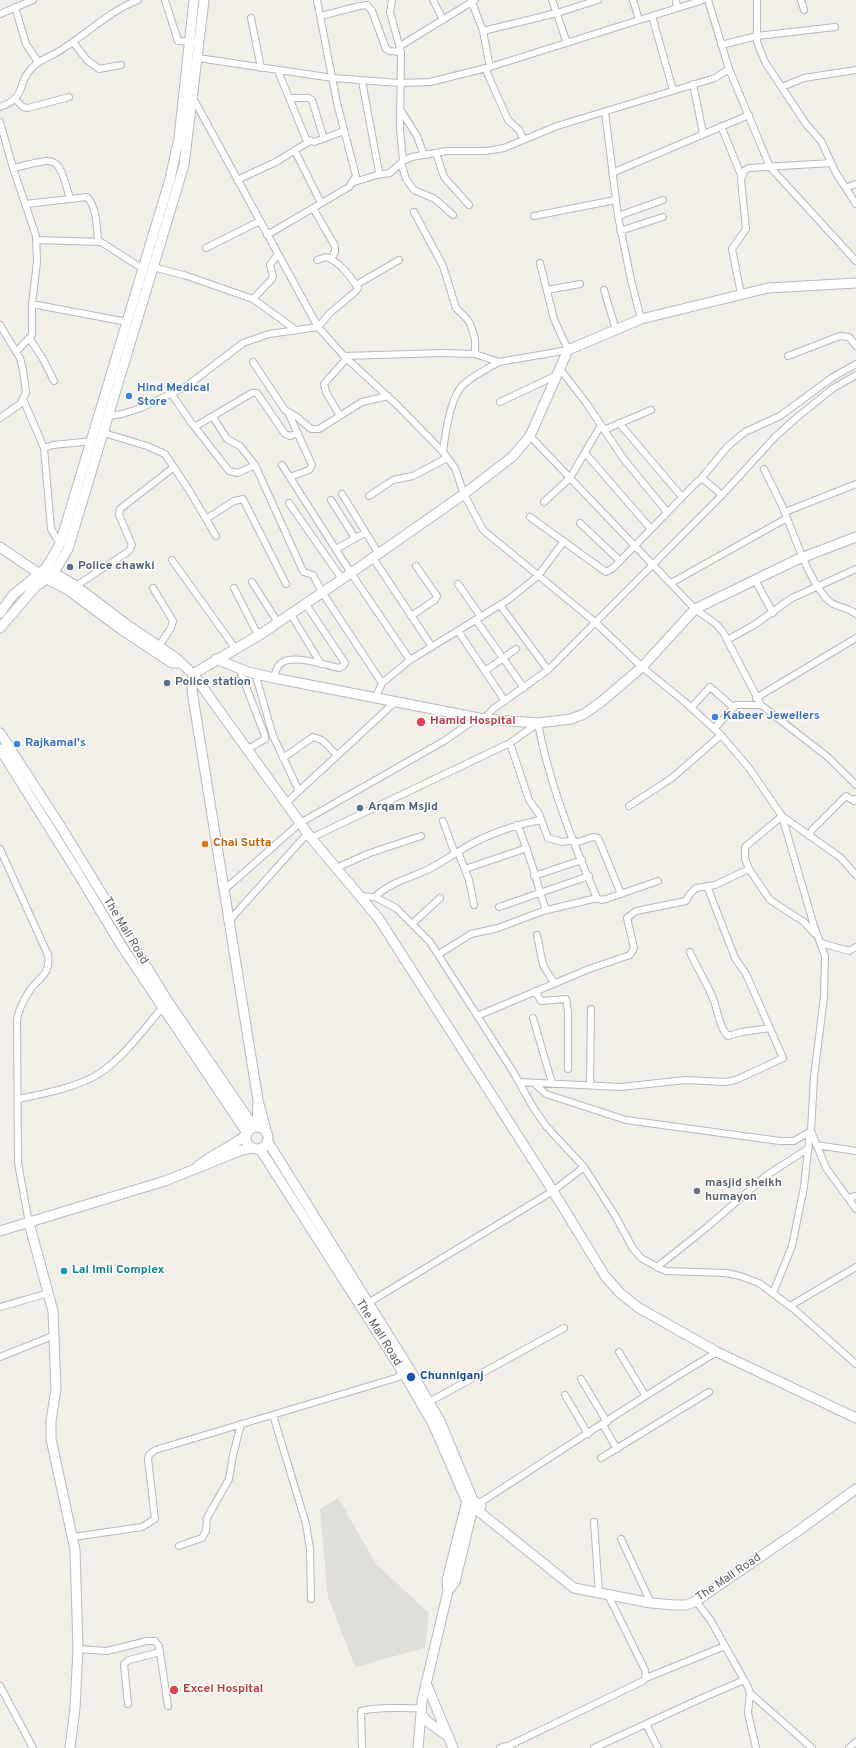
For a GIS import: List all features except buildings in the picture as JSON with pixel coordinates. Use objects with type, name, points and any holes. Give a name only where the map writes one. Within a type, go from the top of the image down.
[{"type":"street","points":[[0,14],[33,0]]},
{"type":"street","points":[[0,107],[16,100],[19,96],[23,81],[38,62],[73,42],[105,17],[138,0]]},
{"type":"street","points":[[165,0],[178,41],[199,42]]},
{"type":"street","points":[[0,628],[68,549],[99,439],[127,322],[176,156],[194,0]]},
{"type":"street","points":[[50,570],[109,416],[184,165],[204,0]]},
{"type":"street","points":[[267,235],[349,187],[354,182],[356,176],[332,78],[317,0]]},
{"type":"street","points":[[392,0],[390,12],[401,49],[399,82],[402,162],[406,179],[414,190],[435,198],[453,215]]},
{"type":"street","points":[[433,0],[443,20]]},
{"type":"street","points":[[552,0],[567,43]]},
{"type":"street","points":[[483,31],[556,13],[577,3],[598,0]]},
{"type":"street","points":[[633,0],[639,20]]},
{"type":"street","points":[[676,0],[677,8]]},
{"type":"street","points":[[198,58],[332,78],[362,81],[430,82],[487,68],[703,0]]},
{"type":"street","points":[[708,0],[729,69],[770,166],[856,261]]},
{"type":"street","points":[[757,0],[758,47],[765,62],[806,124],[821,141],[831,163],[856,204]]},
{"type":"street","points":[[801,0],[804,10]]},
{"type":"street","points":[[320,16],[346,11],[361,5],[367,5],[372,11],[386,49],[390,52],[401,49],[473,1],[483,31],[487,68],[508,120],[519,130],[524,140]]},
{"type":"street","points":[[15,7],[26,44],[38,62]]},
{"type":"street","points":[[652,16],[673,90]]},
{"type":"street","points":[[251,18],[261,68]]},
{"type":"street","points":[[721,45],[757,36],[835,27]]},
{"type":"street","points":[[73,42],[87,60],[99,69],[121,64]]},
{"type":"street","points":[[354,182],[377,175],[390,173],[402,162],[424,155],[446,151],[486,151],[504,148],[557,126],[715,78],[729,69]]},
{"type":"street","points":[[782,87],[804,78],[856,70]]},
{"type":"street","points":[[278,71],[306,139],[314,142],[344,131]]},
{"type":"street","points":[[362,81],[379,167],[377,175]]},
{"type":"street","points":[[693,84],[703,133]]},
{"type":"street","points":[[16,100],[23,107],[28,108],[69,97]]},
{"type":"street","points":[[193,98],[318,327],[345,357],[388,396],[443,452],[454,468],[464,494],[483,530],[596,622],[642,667],[721,735],[749,768],[782,816],[825,956],[824,997],[814,1077],[811,1131],[804,1187],[792,1246],[773,1293]]},
{"type":"street","points":[[290,98],[309,98],[312,100],[324,139]]},
{"type":"street","points":[[400,108],[417,136],[424,155]]},
{"type":"street","points":[[605,112],[620,231],[641,319]]},
{"type":"street","points":[[612,173],[748,115]]},
{"type":"street","points":[[0,122],[36,240],[37,262],[32,304],[33,331],[30,339],[16,352]]},
{"type":"street","points":[[721,126],[742,175],[746,230],[732,249],[741,294]]},
{"type":"street","points":[[237,180],[276,162],[310,141]]},
{"type":"street","points":[[295,151],[321,203]]},
{"type":"street","points":[[436,153],[444,177],[469,205]]},
{"type":"street","points":[[13,168],[47,161],[54,162],[62,170],[70,199]]},
{"type":"street","points":[[742,175],[744,171],[749,168],[831,163]]},
{"type":"street","points":[[846,188],[856,184]]},
{"type":"street","points":[[26,204],[85,196],[91,202],[98,242]]},
{"type":"street","points":[[534,216],[615,200]]},
{"type":"street","points":[[618,216],[662,200]]},
{"type":"street","points":[[313,208],[335,246],[336,250],[331,260]]},
{"type":"street","points":[[414,212],[443,266],[456,308],[468,320],[471,326],[475,339],[475,354]]},
{"type":"street","points":[[620,231],[663,217]]},
{"type":"street","points":[[206,248],[260,221]]},
{"type":"street","points":[[36,240],[98,242],[108,245],[142,269]]},
{"type":"street","points":[[253,300],[272,279],[273,276],[270,265],[278,254]]},
{"type":"street","points":[[109,416],[122,414],[141,408],[187,386],[243,343],[269,334],[318,327],[330,313],[358,288],[343,268],[326,257],[317,260]]},
{"type":"street","points":[[356,285],[399,260]]},
{"type":"street","points":[[193,674],[258,635],[376,556],[464,494],[512,457],[530,436],[568,350],[554,319],[540,263]]},
{"type":"street","points":[[153,267],[187,276],[253,300],[296,330]]},
{"type":"street","points":[[443,452],[445,433],[458,392],[466,383],[499,362],[568,350],[641,319],[768,288],[856,283]]},
{"type":"street","points":[[547,290],[580,284]]},
{"type":"street","points":[[604,290],[616,330]]},
{"type":"street","points":[[32,304],[127,322]]},
{"type":"street","points":[[0,418],[23,399],[26,393],[23,370],[16,352],[1,328]]},
{"type":"street","points":[[788,356],[840,336],[849,336],[856,346]]},
{"type":"street","points":[[30,339],[43,359],[54,381]]},
{"type":"street","points":[[340,416],[326,392],[324,384],[345,357],[407,352],[475,354],[499,362]]},
{"type":"street","points":[[253,362],[282,406],[288,412],[297,417],[307,427],[314,430],[319,430],[362,402],[388,396]]},
{"type":"street","points":[[530,517],[606,572],[636,546],[667,512],[700,480],[728,446],[745,432],[780,416],[832,377],[856,364]]},
{"type":"street","points":[[500,402],[559,372]]},
{"type":"street","points":[[559,372],[603,428],[623,458],[667,512]]},
{"type":"street","points":[[223,891],[300,823],[438,744],[506,701],[548,670],[654,565],[722,495],[775,437],[795,418],[832,389],[856,375]]},
{"type":"street","points":[[172,393],[194,426],[230,471],[238,473],[255,465]]},
{"type":"street","points":[[194,426],[252,393],[257,393],[285,434],[290,436],[298,433]]},
{"type":"street","points":[[23,399],[44,448],[51,530],[60,544]]},
{"type":"street","points":[[544,502],[570,478],[585,453],[603,428],[651,410]]},
{"type":"street","points":[[288,412],[312,465],[309,470],[290,477]]},
{"type":"street","points":[[212,417],[227,439],[240,446],[255,465],[302,569],[304,572],[313,574],[322,592],[382,684]]},
{"type":"street","points":[[619,423],[682,497]]},
{"type":"street","points":[[530,436],[695,609],[716,624],[727,640],[761,706],[829,758],[856,785]]},
{"type":"street","points":[[44,448],[53,445],[99,439],[162,451],[174,467],[216,536]]},
{"type":"street","points":[[585,453],[651,529]]},
{"type":"street","points":[[369,496],[392,480],[413,476],[447,458]]},
{"type":"street","points":[[282,465],[351,573],[410,660]]},
{"type":"street","points":[[76,586],[130,552],[132,546],[119,515],[120,509],[174,467]]},
{"type":"street","points":[[764,469],[786,515],[802,558],[818,585],[829,601],[847,607],[856,614]]},
{"type":"street","points":[[700,480],[707,482],[722,495]]},
{"type":"street","points":[[671,583],[786,515],[856,484]]},
{"type":"street","points":[[342,494],[366,532],[376,556],[411,616],[432,647]]},
{"type":"street","points":[[206,519],[234,501],[244,499],[286,584]]},
{"type":"street","points":[[331,500],[355,538]]},
{"type":"street","points":[[289,504],[342,579]]},
{"type":"street","points":[[580,523],[620,561]]},
{"type":"street","points":[[336,549],[366,532]]},
{"type":"street","points":[[216,659],[254,673],[274,678],[394,703],[480,718],[538,723],[572,719],[584,714],[601,702],[642,667],[695,609],[802,558],[856,537]]},
{"type":"street","points":[[375,699],[382,684],[410,660],[500,605],[538,576],[564,541]]},
{"type":"street","points":[[0,547],[43,577],[68,590],[122,630],[172,663],[180,663]]},
{"type":"street","points":[[172,560],[235,648]]},
{"type":"street","points":[[411,616],[435,600],[438,596],[416,566]]},
{"type":"street","points":[[727,640],[773,613],[792,598],[856,569]]},
{"type":"street","points":[[50,570],[76,586],[126,624],[176,658],[193,674],[248,748],[309,836],[379,919],[553,1191],[605,1276],[620,1293],[639,1308],[717,1352],[856,1418]]},
{"type":"street","points":[[0,613],[13,595],[43,577]]},
{"type":"street","points":[[755,580],[773,613]]},
{"type":"street","points":[[252,582],[277,621]]},
{"type":"street","points":[[458,584],[503,659],[524,688]]},
{"type":"street","points":[[153,588],[172,621],[171,628],[159,646]]},
{"type":"street","points":[[234,588],[258,635]]},
{"type":"street","points":[[274,678],[276,669],[284,661],[300,659],[339,668],[345,664],[305,603]]},
{"type":"street","points":[[500,605],[548,670]]},
{"type":"street","points":[[290,613],[321,664]]},
{"type":"street","points":[[458,631],[506,701]]},
{"type":"street","points":[[756,698],[856,638]]},
{"type":"street","points":[[485,671],[516,649]]},
{"type":"street","points":[[239,668],[265,736],[265,739],[248,748]]},
{"type":"street","points":[[254,673],[273,736],[299,791]]},
{"type":"street","points":[[0,1231],[165,1181],[195,1168],[238,1152],[256,1148],[268,1142],[258,1100],[223,891],[192,691],[193,674]]},
{"type":"street","points":[[691,708],[710,687],[733,707]]},
{"type":"street","points":[[286,803],[394,703]]},
{"type":"street","points":[[714,729],[733,707],[740,704],[761,706]]},
{"type":"street","points":[[228,922],[309,836],[510,743],[538,723]]},
{"type":"street","points":[[538,723],[543,752],[574,842],[597,898]]},
{"type":"street","name":"The Mall Road","points":[[0,733],[25,780],[113,932],[251,1130],[247,1143],[256,1148],[407,1372],[429,1402],[440,1422],[472,1501]]},
{"type":"street","points":[[629,806],[672,778],[721,735]]},
{"type":"street","points":[[283,758],[313,737],[322,740],[337,755]]},
{"type":"street","points":[[510,743],[530,803],[537,811],[550,839],[562,842],[574,842],[593,837],[598,838],[621,894]]},
{"type":"street","name":"The Mall Road","points":[[0,749],[25,780],[122,926],[167,1010]]},
{"type":"street","points":[[809,836],[812,830],[846,796],[854,801],[856,799]]},
{"type":"street","points":[[782,816],[841,858],[856,874]]},
{"type":"street","points":[[782,816],[745,847],[745,860],[751,872],[770,900],[804,922],[818,936]]},
{"type":"street","points":[[375,897],[384,889],[427,870],[480,840],[517,825],[541,820]]},
{"type":"street","points":[[443,821],[456,853],[465,869],[474,905]]},
{"type":"street","points":[[517,825],[527,848],[534,876],[546,910]]},
{"type":"street","points":[[336,868],[370,853],[421,836]]},
{"type":"street","points":[[465,869],[527,848]]},
{"type":"street","points":[[0,849],[49,960],[46,974],[31,989],[18,1013],[19,1172],[28,1223],[54,1311],[56,1388],[51,1421],[51,1439],[73,1537],[78,1649],[75,1708],[70,1748]]},
{"type":"street","points":[[534,876],[582,860]]},
{"type":"street","points":[[477,1016],[589,969],[630,955],[634,948],[627,918],[636,911],[686,901],[689,895],[696,888],[715,885],[749,869],[751,872]]},
{"type":"street","points":[[499,907],[589,876]]},
{"type":"street","points":[[439,954],[471,934],[498,928],[546,910],[597,898],[601,900],[658,881]]},
{"type":"street","points":[[519,1082],[621,1087],[685,1080],[717,1082],[736,1080],[784,1058],[746,974],[735,958],[707,886]]},
{"type":"street","points":[[359,896],[375,897],[396,908],[413,923],[430,942],[439,954],[546,1126],[584,1167],[616,1217],[632,1247],[641,1258],[657,1268],[666,1271],[714,1272],[740,1276],[759,1283],[790,1306],[856,1364]]},
{"type":"street","points":[[413,923],[440,898]]},
{"type":"street","points":[[113,932],[122,926]]},
{"type":"street","points":[[537,935],[543,964],[554,983]]},
{"type":"street","points":[[821,943],[849,951],[856,947]]},
{"type":"street","points":[[690,952],[714,1000],[728,1036],[742,1032],[770,1028]]},
{"type":"street","points":[[535,991],[541,1001],[566,999],[568,1012],[568,1069]]},
{"type":"street","points":[[590,1009],[590,1085]]},
{"type":"street","points":[[18,1099],[48,1093],[101,1073],[167,1010]]},
{"type":"street","points":[[533,1018],[552,1083]]},
{"type":"street","points":[[534,1083],[546,1094],[626,1120],[780,1141],[794,1141],[811,1131]]},
{"type":"street","points":[[195,1168],[206,1159],[230,1148],[251,1130],[258,1100]]},
{"type":"street","points":[[251,1130],[266,1131]]},
{"type":"street","points":[[811,1131],[826,1168],[856,1210]]},
{"type":"street","name":"The Mall Road","points":[[268,1142],[368,1303],[407,1372],[472,1501],[574,1588],[651,1603],[686,1605],[696,1601],[856,1489]]},
{"type":"street","points":[[816,1145],[856,1151]]},
{"type":"street","points":[[657,1268],[767,1175],[808,1148]]},
{"type":"street","points":[[368,1303],[553,1191],[584,1167]]},
{"type":"street","points":[[848,1198],[856,1196]]},
{"type":"street","points":[[790,1306],[856,1267]]},
{"type":"street","points":[[0,1308],[49,1293]]},
{"type":"street","points":[[429,1402],[564,1328]]},
{"type":"street","points":[[0,1357],[55,1335]]},
{"type":"street","points":[[620,1352],[645,1395]]},
{"type":"street","points":[[418,1748],[426,1683],[448,1591],[447,1580],[472,1501],[588,1434],[645,1395],[717,1352]]},
{"type":"street","points":[[73,1537],[147,1526],[155,1519],[148,1459],[150,1452],[396,1378],[407,1372]]},
{"type":"street","points":[[581,1379],[605,1423],[617,1449]]},
{"type":"street","points":[[600,1458],[710,1392]]},
{"type":"street","points":[[565,1396],[588,1434]]},
{"type":"street","points":[[273,1414],[306,1524],[310,1549],[311,1599]]},
{"type":"street","points":[[179,1546],[202,1538],[204,1535],[207,1518],[229,1479],[233,1455],[241,1424]]},
{"type":"street","points":[[594,1522],[604,1594],[645,1670],[646,1678]]},
{"type":"street","points":[[620,1539],[651,1603]]},
{"type":"street","points":[[696,1601],[711,1621],[750,1693],[812,1748]]},
{"type":"street","points":[[78,1649],[107,1651],[147,1641],[155,1641],[159,1646],[168,1706]]},
{"type":"street","points":[[500,1748],[509,1747],[643,1681],[646,1678],[725,1646]]},
{"type":"street","points":[[128,1704],[124,1664],[128,1660],[160,1652]]},
{"type":"street","points":[[594,1748],[744,1680]]},
{"type":"street","points":[[426,1683],[453,1748]]},
{"type":"street","points":[[0,1686],[33,1748]]},
{"type":"street","points":[[750,1693],[748,1713],[756,1748]]},
{"type":"street","points":[[362,1748],[361,1711],[378,1707],[422,1711]]},
{"type":"street","points":[[422,1711],[428,1722],[449,1737]]},
{"type":"street","points":[[646,1724],[658,1748]]},
{"type":"street","points":[[849,1748],[856,1742]]},
{"type":"shaded area","points":[[338,1498],[376,1564],[429,1613],[425,1648],[355,1667],[328,1597],[320,1509]]},
{"type":"place","name":"Hind Medical Store","points":[[129,396]]},
{"type":"place","name":"Police chawki","points":[[70,567]]},
{"type":"place","name":"Police station","points":[[167,683]]},
{"type":"place","name":"Kabeer Jewellers","points":[[715,717]]},
{"type":"place","name":"Hamid Hospital","points":[[421,722]]},
{"type":"place","name":"Rajkamal's","points":[[17,744]]},
{"type":"place","name":"Arqam Msjid","points":[[360,808]]},
{"type":"place","name":"Chai Sutta","points":[[205,844]]},
{"type":"place","name":"masjid sheikh humayon","points":[[697,1191]]},
{"type":"place","name":"Lal Imli Complex","points":[[64,1271]]},
{"type":"place","name":"Chunniganj","points":[[411,1377]]},
{"type":"place","name":"Excel Hospital","points":[[174,1690]]}]
